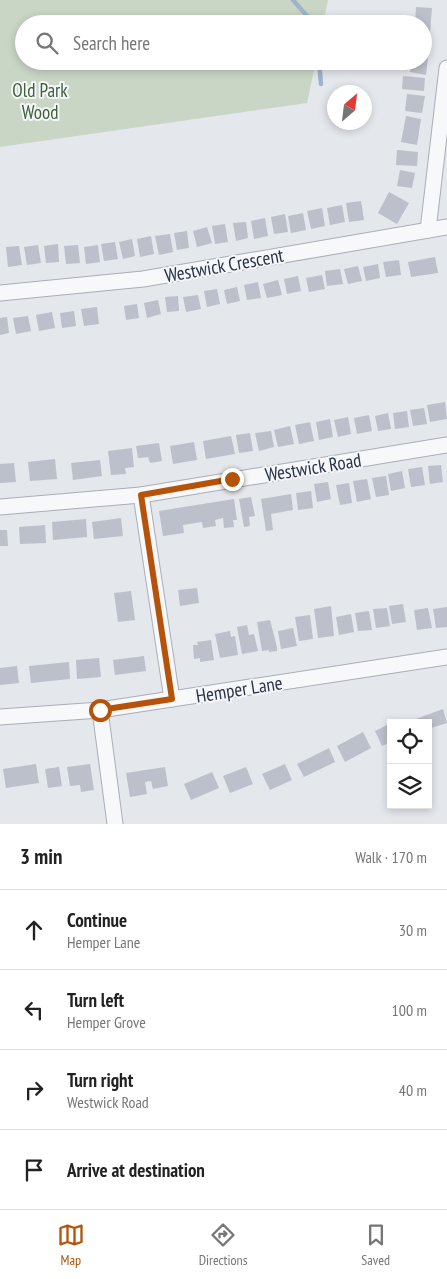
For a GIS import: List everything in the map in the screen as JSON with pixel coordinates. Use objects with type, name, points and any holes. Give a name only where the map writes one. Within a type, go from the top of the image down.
[{"type":"street","points":[[428,230],[447,68]]},
{"type":"street","name":"Westwick Crescent","points":[[0,293],[143,279],[447,227]]},
{"type":"street","name":"Westwick Road","points":[[0,507],[141,495],[447,446]]},
{"type":"street","points":[[141,495],[172,699]]},
{"type":"street","name":"Hemper Lane","points":[[0,717],[100,710],[447,657]]},
{"type":"street","points":[[100,710],[115,824]]},
{"type":"green space","name":"Old Park Wood","points":[[0,0],[328,0],[325,15],[15,15],[15,70],[314,70],[307,103],[0,147]]},
{"type":"building","points":[[416,7],[432,8],[431,15],[416,15]]},
{"type":"building","points":[[410,70],[427,70],[426,75],[410,72]]},
{"type":"building","points":[[403,76],[425,78],[424,91],[402,89]]},
{"type":"building","points":[[407,94],[425,96],[422,113],[405,111]]},
{"type":"building","points":[[406,116],[421,119],[417,145],[401,142]]},
{"type":"building","points":[[397,150],[418,152],[417,166],[396,165]]},
{"type":"building","points":[[400,170],[415,173],[412,188],[397,186]]},
{"type":"building","points":[[389,192],[409,203],[397,224],[378,213]]},
{"type":"building","points":[[361,201],[364,220],[349,222],[346,203]]},
{"type":"building","points":[[342,205],[345,222],[330,225],[327,208]]},
{"type":"building","points":[[322,208],[325,226],[311,229],[307,211]]},
{"type":"building","points":[[303,213],[306,230],[291,233],[288,216]]},
{"type":"building","points":[[285,214],[288,232],[274,234],[271,217]]},
{"type":"building","points":[[265,218],[268,236],[254,239],[251,221]]},
{"type":"building","points":[[246,222],[248,238],[236,241],[233,223]]},
{"type":"building","points":[[225,224],[228,242],[215,244],[212,226]]},
{"type":"building","points":[[207,227],[212,243],[197,247],[193,231]]},
{"type":"building","points":[[187,231],[189,248],[177,250],[174,233]]},
{"type":"building","points":[[170,234],[173,252],[159,255],[155,236]]},
{"type":"building","points":[[151,236],[154,254],[140,257],[137,239]]},
{"type":"building","points":[[132,239],[135,256],[123,259],[119,242]]},
{"type":"building","points":[[115,242],[118,259],[104,261],[101,244]]},
{"type":"building","points":[[58,244],[59,262],[46,263],[44,246]]},
{"type":"building","points":[[38,245],[41,263],[27,265],[24,247]]},
{"type":"building","points":[[78,245],[80,263],[66,264],[64,246]]},
{"type":"building","points":[[98,245],[100,262],[86,264],[84,247]]},
{"type":"building","points":[[19,246],[22,265],[8,267],[6,247]]},
{"type":"building","points":[[435,257],[438,273],[411,277],[408,262]]},
{"type":"building","points":[[399,260],[401,275],[386,277],[383,262]]},
{"type":"building","points":[[378,264],[380,278],[366,281],[363,267]]},
{"type":"building","points":[[358,266],[362,281],[348,284],[344,269]]},
{"type":"building","points":[[340,269],[343,284],[327,286],[325,271]]},
{"type":"building","points":[[322,275],[325,289],[309,292],[306,278]]},
{"type":"building","points":[[298,276],[301,291],[287,294],[284,279]]},
{"type":"building","points":[[278,280],[282,295],[267,298],[263,284]]},
{"type":"building","points":[[258,282],[261,298],[247,300],[244,285]]},
{"type":"building","points":[[237,287],[240,301],[227,304],[224,290]]},
{"type":"building","points":[[217,289],[220,304],[207,307],[204,291]]},
{"type":"building","points":[[198,295],[201,309],[186,312],[183,297]]},
{"type":"building","points":[[178,296],[179,311],[167,312],[165,297]]},
{"type":"building","points":[[158,300],[161,314],[147,318],[144,303]]},
{"type":"building","points":[[137,304],[139,318],[126,320],[124,306]]},
{"type":"building","points":[[97,307],[99,324],[84,326],[81,309]]},
{"type":"building","points":[[74,311],[76,326],[62,328],[60,313]]},
{"type":"building","points":[[52,312],[55,328],[39,331],[36,315]]},
{"type":"building","points":[[28,316],[31,331],[16,334],[13,318]]},
{"type":"building","points":[[7,317],[9,333],[0,335],[0,318]]},
{"type":"building","points":[[445,402],[447,419],[430,422],[427,405]]},
{"type":"building","points":[[424,408],[427,424],[413,426],[410,410]]},
{"type":"building","points":[[407,411],[409,427],[395,429],[393,413]]},
{"type":"building","points":[[388,413],[391,429],[378,431],[375,416]]},
{"type":"building","points":[[369,415],[372,431],[357,434],[354,418]]},
{"type":"building","points":[[348,417],[351,434],[338,437],[334,420]]},
{"type":"building","points":[[330,419],[333,437],[319,440],[316,422]]},
{"type":"building","points":[[310,422],[314,441],[299,444],[295,425]]},
{"type":"building","points":[[290,426],[294,444],[278,447],[274,430]]},
{"type":"building","points":[[271,431],[274,447],[259,451],[255,433]]},
{"type":"building","points":[[250,433],[253,451],[239,453],[236,435]]},
{"type":"building","points":[[231,436],[235,454],[206,459],[203,441]]},
{"type":"building","points":[[194,442],[197,460],[173,464],[170,446]]},
{"type":"building","points":[[159,443],[162,461],[150,463],[148,457],[138,458],[136,446]]},
{"type":"building","points":[[132,448],[134,467],[125,468],[126,474],[111,475],[108,451]]},
{"type":"building","points":[[55,459],[57,479],[30,481],[28,462]]},
{"type":"building","points":[[100,460],[102,476],[73,480],[71,463]]},
{"type":"building","points":[[14,463],[16,482],[0,483],[0,464]]},
{"type":"building","points":[[441,465],[443,482],[430,484],[428,466]]},
{"type":"building","points":[[422,467],[425,485],[411,487],[408,469]]},
{"type":"building","points":[[402,471],[405,488],[391,491],[388,474]]},
{"type":"building","points":[[386,476],[389,495],[376,497],[372,478]]},
{"type":"building","points":[[367,479],[371,499],[357,502],[353,481]]},
{"type":"building","points":[[328,482],[331,499],[317,502],[314,484]]},
{"type":"building","points":[[349,483],[352,503],[340,505],[336,485]]},
{"type":"building","points":[[311,491],[313,508],[298,510],[296,493]]},
{"type":"building","points":[[291,494],[293,510],[271,514],[273,530],[266,531],[261,499]]},
{"type":"building","points":[[251,497],[255,516],[249,517],[250,526],[244,527],[239,499]]},
{"type":"building","points":[[234,499],[237,520],[233,520],[234,527],[224,528],[223,518],[215,520],[216,526],[203,528],[202,522],[183,525],[184,533],[163,536],[159,511]]},
{"type":"building","points":[[121,518],[123,536],[94,539],[92,522]]},
{"type":"building","points":[[86,519],[87,537],[53,540],[52,522]]},
{"type":"building","points":[[45,525],[46,543],[20,544],[19,527]]},
{"type":"building","points":[[0,530],[7,530],[8,546],[0,546]]},
{"type":"building","points":[[197,588],[199,603],[180,606],[178,590]]},
{"type":"building","points":[[131,591],[135,620],[118,622],[114,593]]},
{"type":"building","points":[[403,604],[406,622],[392,624],[389,606]]},
{"type":"building","points":[[331,606],[334,636],[318,638],[314,609]]},
{"type":"building","points":[[447,607],[447,627],[436,628],[433,609]]},
{"type":"building","points":[[387,608],[390,626],[376,628],[373,609]]},
{"type":"building","points":[[428,608],[432,628],[417,630],[414,610]]},
{"type":"building","points":[[369,611],[372,630],[358,631],[355,613]]},
{"type":"building","points":[[351,614],[354,632],[339,635],[336,617]]},
{"type":"building","points":[[310,615],[313,639],[299,641],[295,617]]},
{"type":"building","points":[[270,620],[277,651],[262,651],[257,622]]},
{"type":"building","points":[[247,625],[249,635],[254,634],[258,651],[242,654],[237,627]]},
{"type":"building","points":[[293,628],[297,646],[281,649],[278,631]]},
{"type":"building","points":[[230,631],[231,637],[235,636],[238,655],[220,658],[215,634]]},
{"type":"building","points":[[211,640],[214,660],[200,662],[200,658],[194,659],[193,645],[198,645],[197,642]]},
{"type":"building","points":[[144,656],[146,671],[115,675],[113,660]]},
{"type":"building","points":[[99,658],[101,677],[77,679],[76,660]]},
{"type":"building","points":[[69,662],[70,679],[31,683],[29,666]]},
{"type":"building","points":[[17,666],[19,683],[0,685],[0,668]]},
{"type":"building","points":[[443,709],[447,723],[432,728],[432,719],[416,719]]},
{"type":"building","points":[[387,725],[387,744],[382,746],[375,731]]},
{"type":"building","points":[[363,732],[371,748],[345,762],[337,746]]},
{"type":"building","points":[[329,748],[335,762],[304,777],[297,764]]},
{"type":"building","points":[[36,764],[39,783],[6,788],[3,769]]},
{"type":"building","points":[[90,764],[94,790],[81,792],[80,785],[70,786],[67,767]]},
{"type":"building","points":[[285,764],[292,780],[270,790],[262,774]]},
{"type":"building","points":[[59,767],[62,786],[48,788],[45,769]]},
{"type":"building","points":[[165,767],[168,786],[153,789],[151,781],[145,782],[147,794],[130,797],[126,773]]},
{"type":"building","points":[[246,767],[253,784],[230,793],[223,776]]},
{"type":"building","points":[[212,772],[219,788],[191,800],[184,784]]},
{"type":"waterway","points":[[293,0],[306,15]]},
{"type":"waterway","points":[[320,70],[321,84]]},
{"type":"route","points":[[100,710],[172,699],[141,495],[232,479]]}]
